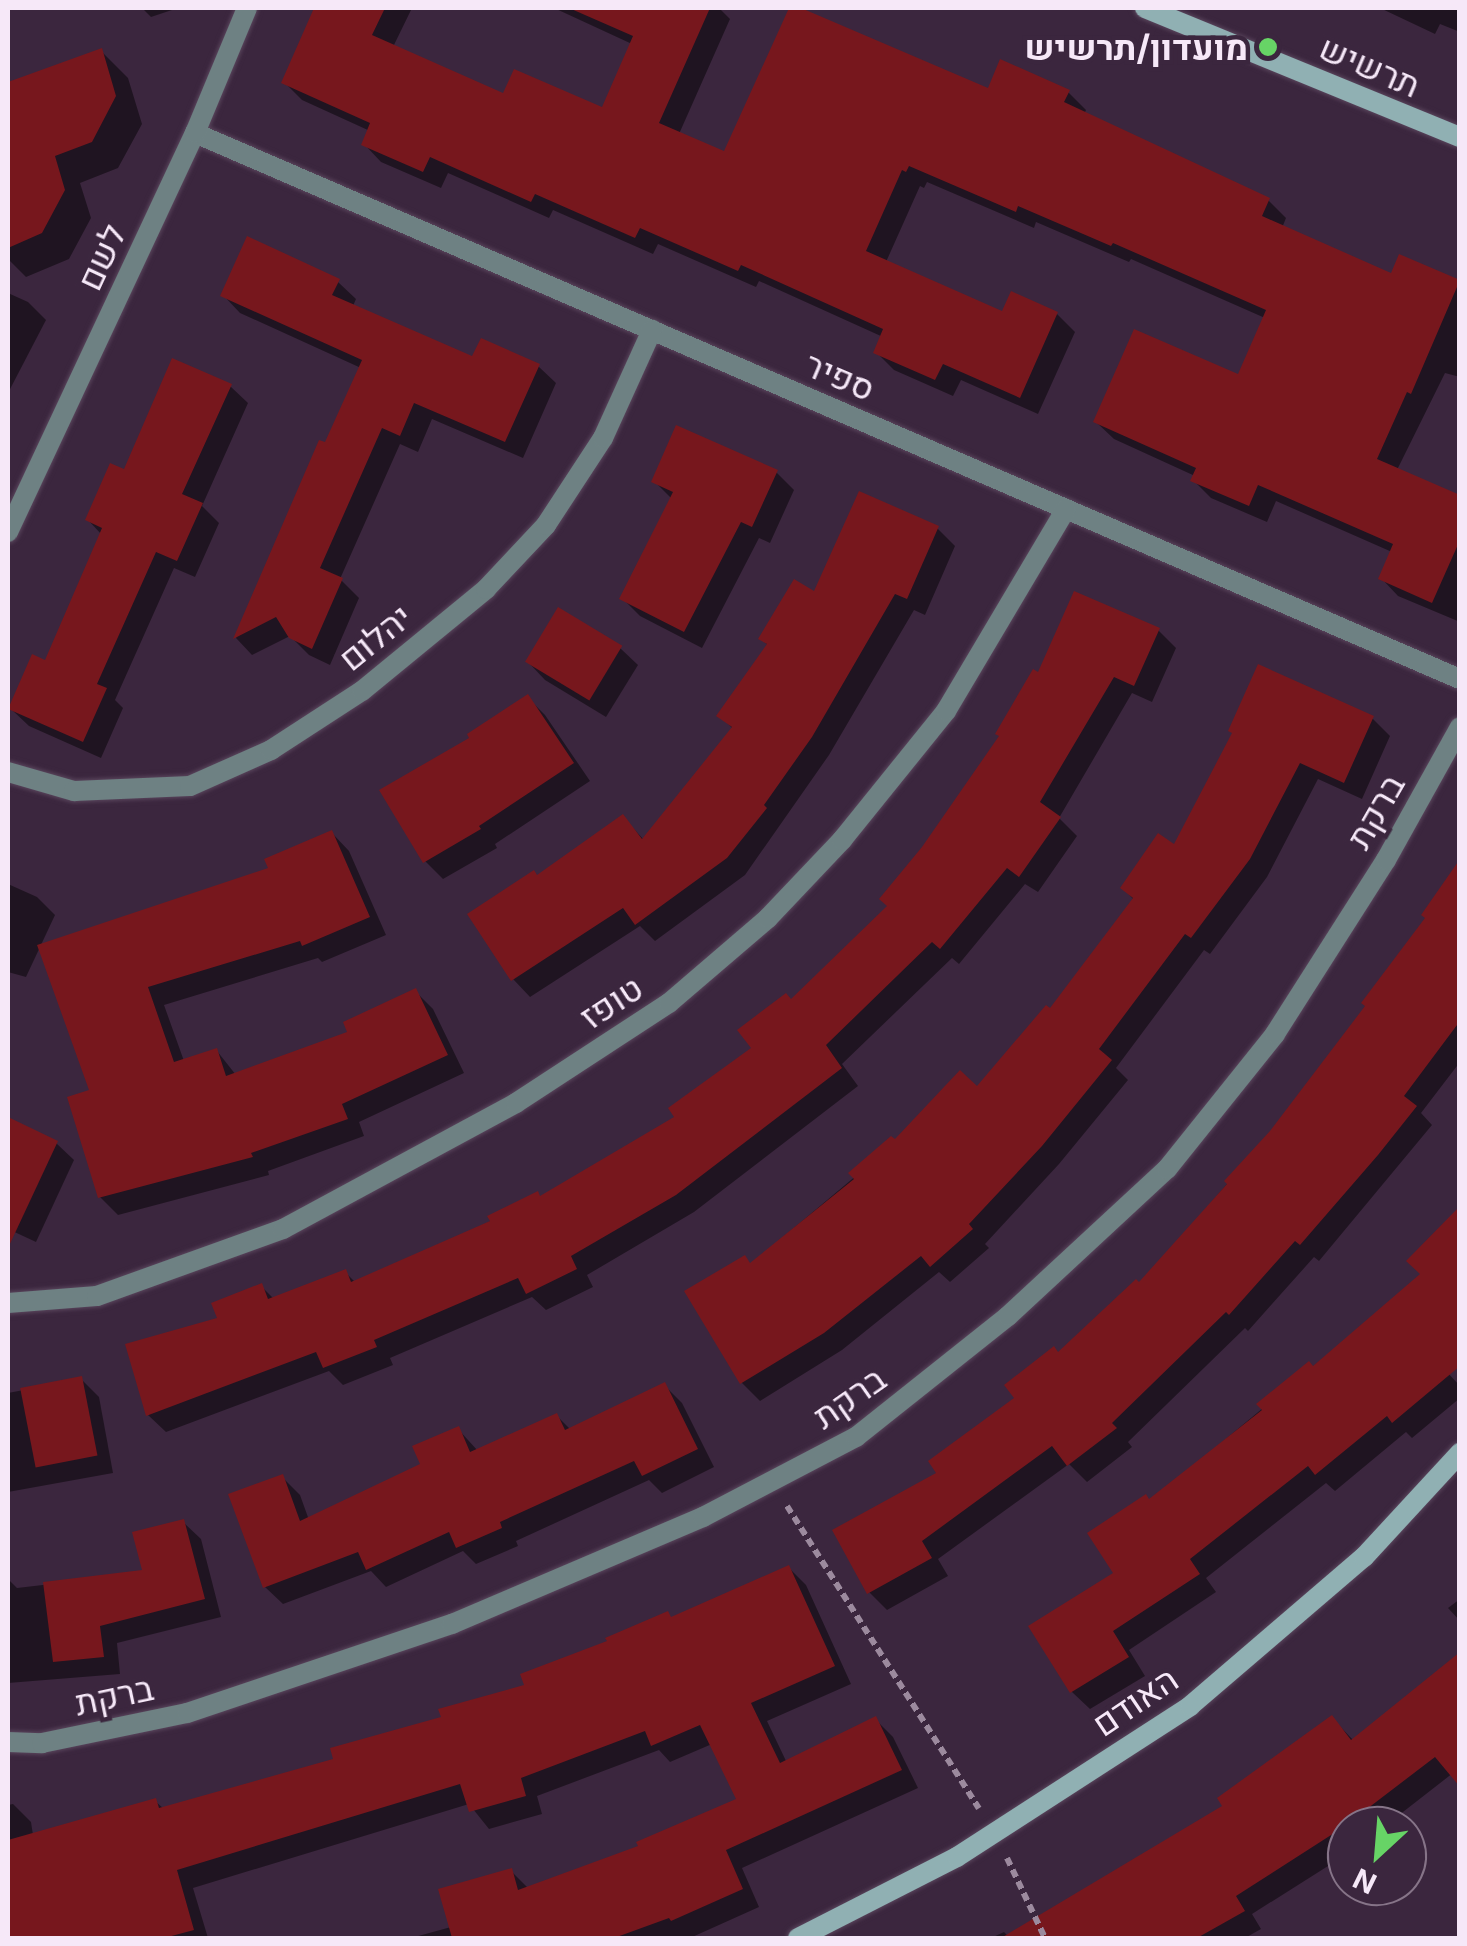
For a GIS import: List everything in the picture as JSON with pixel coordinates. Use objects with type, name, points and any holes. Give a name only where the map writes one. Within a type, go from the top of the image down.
[{"type":"street","name":"לשם","points":[[8,532],[195,132],[248,8]]},
{"type":"street","name":"תרשיש","points":[[1145,8],[1460,137]]},
{"type":"street","name":"ספיר","points":[[195,132],[1460,679]]},
{"type":"street","name":"יהלום","points":[[8,772],[74,792],[190,786],[271,750],[362,691],[486,589],[546,525],[603,438],[652,330]]},
{"type":"street","name":"טופז","points":[[8,1304],[97,1296],[283,1229],[516,1103],[669,1002],[768,918],[854,826],[946,711],[1066,509]]},
{"type":"street","name":"ברקת","points":[[8,1742],[42,1743],[187,1713],[434,1630],[703,1517],[856,1438],[1008,1316],[1167,1169],[1275,1034],[1386,860],[1460,728]]},
{"type":"street","name":"האודם","points":[[798,1938],[956,1857],[1190,1706],[1364,1556],[1460,1453]]},
{"type":"path","points":[[771,1481],[995,1832],[1045,1938]]},
{"type":"building","points":[[314,8],[385,8],[372,35],[503,93],[514,69],[602,107],[633,36],[569,8],[710,8],[659,123],[724,151],[789,8],[801,8],[988,88],[1000,59],[1070,90],[1064,102],[1270,198],[1262,216],[1391,273],[1399,254],[1460,280],[1411,394],[1407,392],[1377,459],[1460,495],[1460,540],[1432,603],[1378,579],[1393,544],[1258,485],[1249,506],[1190,481],[1196,468],[1093,422],[1134,329],[1238,374],[1266,310],[1113,243],[1111,246],[1018,206],[1016,212],[909,166],[906,172],[902,170],[866,251],[1002,311],[1011,291],[1058,312],[1020,398],[943,364],[935,380],[873,353],[883,329],[741,265],[738,271],[640,228],[635,238],[535,194],[531,202],[430,157],[423,172],[361,145],[370,123],[281,83]]},
{"type":"building","points":[[102,48],[116,96],[92,142],[55,156],[65,190],[42,233],[8,248],[8,82]]},
{"type":"building","points":[[247,236],[340,279],[332,295],[472,356],[481,338],[540,364],[505,442],[414,403],[400,436],[382,428],[320,568],[343,578],[312,649],[289,638],[276,617],[233,639],[319,440],[325,442],[362,360],[220,296]]},
{"type":"building","points":[[172,358],[232,384],[182,494],[203,503],[177,561],[156,552],[97,684],[107,688],[83,742],[8,709],[32,654],[45,660],[102,528],[85,520],[110,463],[124,469]]},
{"type":"building","points":[[676,425],[778,470],[752,527],[741,522],[684,632],[619,599],[673,492],[651,482]]},
{"type":"building","points":[[859,491],[939,526],[907,599],[895,594],[812,737],[764,805],[767,808],[727,858],[635,925],[623,908],[511,981],[467,914],[534,870],[537,875],[623,814],[642,839],[732,727],[716,716],[767,644],[758,639],[794,579],[814,591]]},
{"type":"building","points":[[1074,591],[1160,628],[1134,686],[1114,677],[1040,802],[1061,817],[1019,877],[1007,868],[940,949],[932,942],[826,1045],[842,1068],[676,1195],[571,1256],[577,1269],[526,1294],[518,1278],[374,1340],[377,1347],[323,1368],[316,1352],[146,1416],[125,1344],[217,1318],[211,1303],[262,1283],[268,1299],[346,1269],[351,1282],[490,1221],[487,1216],[538,1191],[540,1196],[674,1117],[668,1108],[751,1048],[737,1030],[786,993],[791,999],[887,906],[879,899],[922,847],[999,736],[995,734],[1033,669],[1038,672]]},
{"type":"building","points":[[558,607],[622,646],[589,700],[525,662]]},
{"type":"building","points":[[1258,664],[1374,716],[1344,783],[1300,763],[1250,859],[1191,938],[1185,934],[1099,1049],[1112,1060],[1042,1146],[969,1224],[973,1229],[930,1267],[921,1256],[824,1333],[740,1384],[684,1291],[745,1255],[750,1263],[854,1179],[848,1173],[891,1136],[895,1139],[960,1070],[977,1086],[1046,1005],[1050,1008],[1133,898],[1120,888],[1158,833],[1174,844],[1232,733],[1228,731]]},
{"type":"building","points":[[528,694],[574,763],[479,826],[481,829],[423,863],[379,790],[469,738],[467,734]]},
{"type":"building","points":[[332,830],[370,917],[302,946],[300,941],[148,987],[174,1062],[217,1048],[226,1076],[347,1032],[343,1022],[416,988],[448,1055],[342,1104],[348,1119],[251,1153],[253,1157],[98,1198],[67,1097],[89,1090],[37,945],[268,868],[264,859]]},
{"type":"building","points":[[1460,859],[1460,1021],[1404,1096],[1417,1106],[1378,1155],[1300,1245],[1295,1241],[1229,1315],[1226,1312],[1112,1423],[1117,1428],[1067,1466],[1052,1446],[922,1541],[932,1558],[867,1594],[832,1530],[936,1473],[928,1461],[1014,1398],[1004,1385],[1054,1346],[1058,1352],[1136,1279],[1139,1282],[1227,1184],[1224,1181],[1270,1131],[1365,1006],[1361,1003],[1425,918],[1421,915]]},
{"type":"building","points":[[8,1117],[58,1141],[8,1248]]},
{"type":"building","points":[[1460,1206],[1460,1366],[1392,1423],[1387,1416],[1315,1475],[1308,1466],[1190,1559],[1200,1574],[1113,1631],[1129,1657],[1070,1693],[1028,1626],[1113,1573],[1087,1533],[1146,1494],[1149,1499],[1262,1410],[1256,1404],[1309,1361],[1313,1366],[1420,1274],[1406,1261]]},
{"type":"building","points":[[82,1376],[97,1456],[36,1468],[20,1388]]},
{"type":"building","points":[[665,1382],[698,1449],[642,1476],[634,1461],[500,1522],[502,1528],[456,1548],[449,1532],[366,1570],[358,1552],[263,1588],[228,1494],[283,1474],[300,1521],[420,1464],[412,1446],[459,1426],[470,1452],[557,1413],[565,1430]]},
{"type":"building","points":[[184,1519],[205,1599],[100,1626],[104,1657],[53,1662],[43,1582],[142,1570],[132,1532]]},
{"type":"building","points":[[789,1565],[835,1666],[751,1703],[780,1763],[876,1716],[902,1770],[726,1850],[743,1889],[671,1921],[669,1918],[614,1938],[452,1938],[438,1889],[512,1868],[518,1890],[638,1846],[636,1842],[736,1799],[700,1725],[651,1746],[645,1731],[521,1778],[526,1796],[469,1812],[460,1784],[177,1870],[194,1930],[164,1938],[8,1938],[8,1840],[156,1798],[159,1808],[333,1759],[330,1748],[441,1717],[438,1709],[524,1685],[520,1674],[607,1641],[605,1638],[668,1611],[671,1617]]},
{"type":"building","points":[[1460,1652],[1460,1787],[1435,1757],[1371,1806],[1327,1806],[1327,1838],[1236,1896],[1245,1911],[1197,1938],[1001,1938],[1222,1806],[1217,1798],[1332,1715],[1351,1740]]},
{"type":"place","name":"מועדון/תרשיש","points":[[1268,47]]}]
